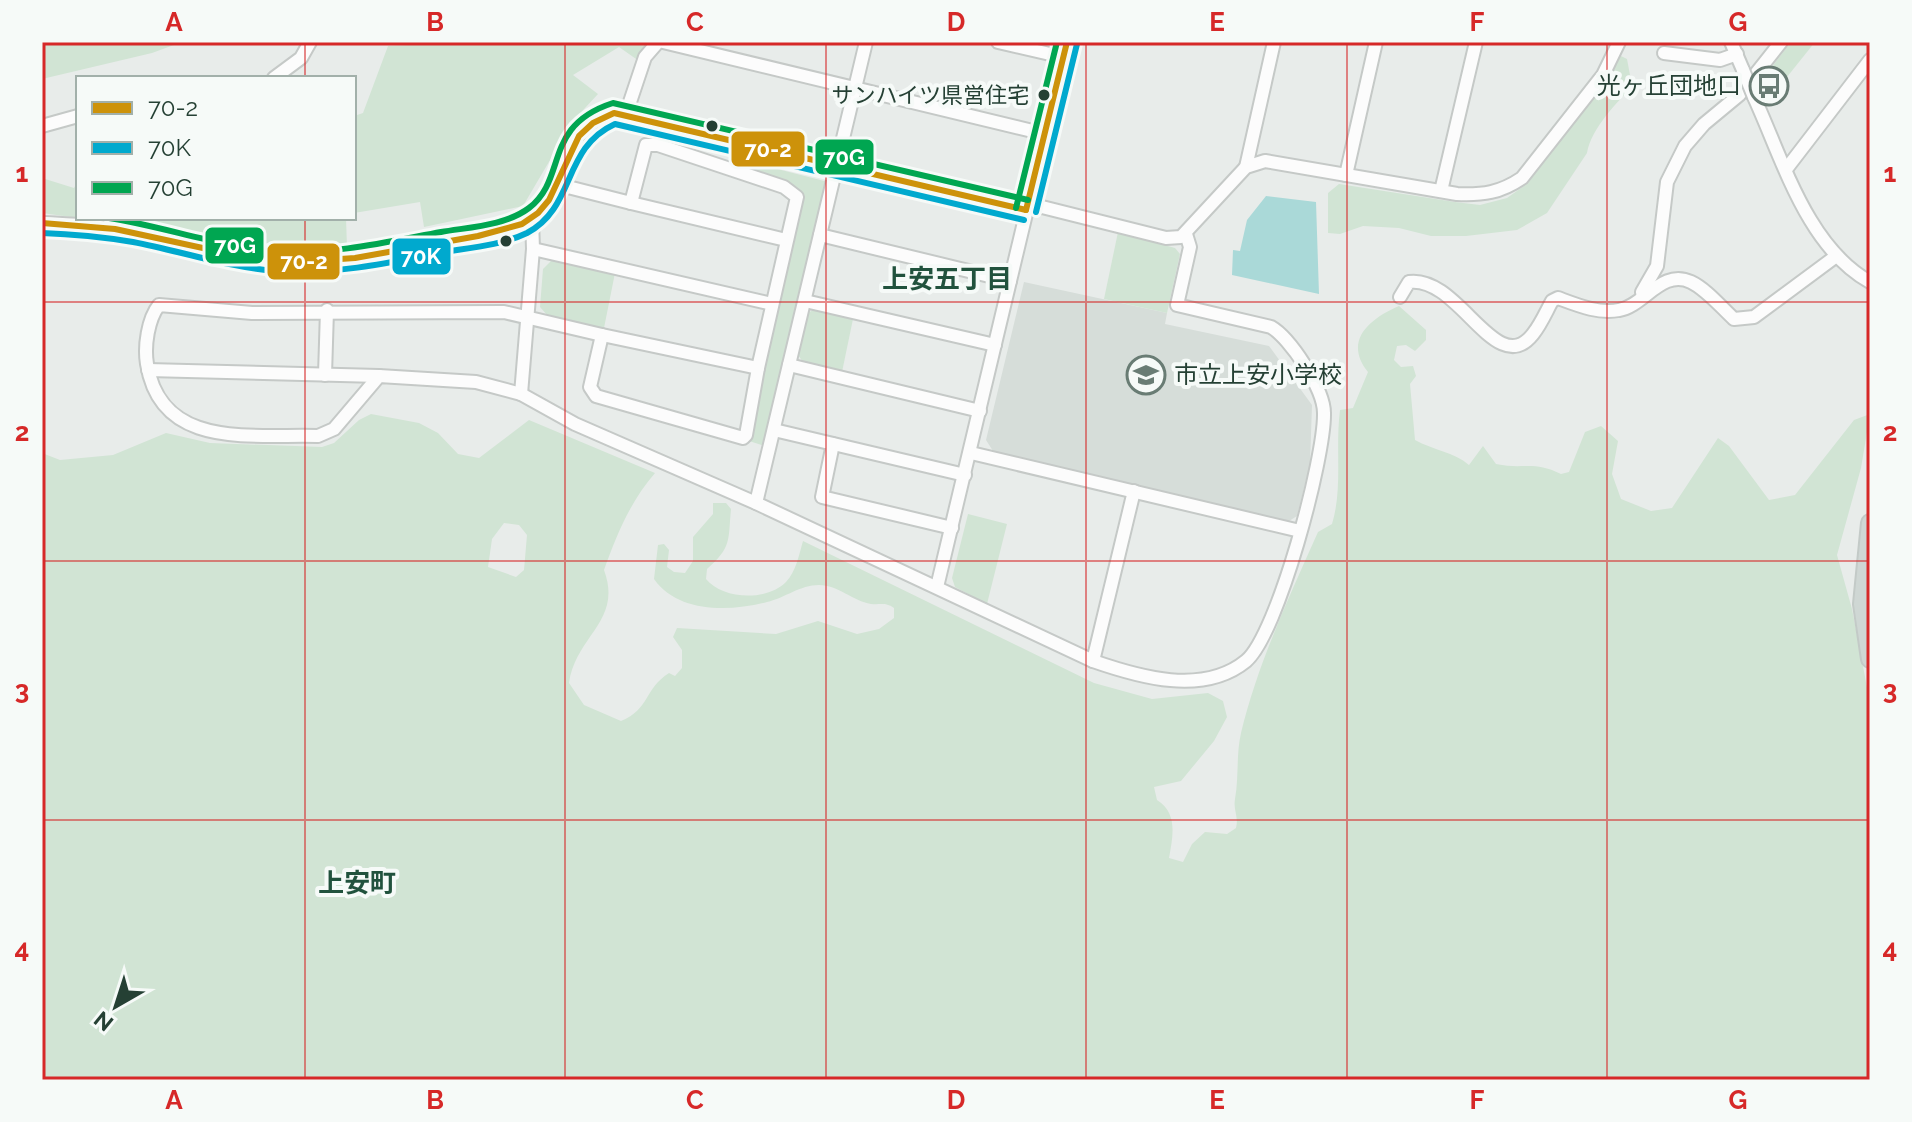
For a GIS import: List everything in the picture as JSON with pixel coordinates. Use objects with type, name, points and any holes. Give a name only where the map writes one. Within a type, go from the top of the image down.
[{"type":"main road","points":[[1870,523],[1862,604],[1870,659]]},
{"type":"street","points":[[277,76],[301,58],[310,42]]},
{"type":"street","points":[[626,114],[645,57],[660,42],[1045,134]]},
{"type":"street","points":[[756,503],[866,42]]},
{"type":"street","points":[[998,42],[1063,57]]},
{"type":"street","points":[[937,587],[1067,42]]},
{"type":"street","points":[[42,223],[115,229],[280,261],[367,256],[504,229],[532,219],[556,184],[581,129],[593,119],[614,113],[1026,210],[1042,207],[1166,238],[1186,234],[1246,167],[1274,42]]},
{"type":"street","points":[[1346,175],[1376,42]]},
{"type":"street","points":[[1441,191],[1476,42]]},
{"type":"street","points":[[1246,167],[1265,161],[1441,191],[1485,195],[1506,189],[1522,178],[1603,75],[1619,42]]},
{"type":"street","points":[[1643,297],[1642,292],[1657,266],[1662,243],[1667,182],[1685,146],[1704,124],[1739,95],[1781,42]]},
{"type":"street","points":[[1664,53],[1720,60],[1734,48],[1807,214],[1835,257],[1870,282]]},
{"type":"street","points":[[1787,168],[1870,60]]},
{"type":"street","points":[[1857,79],[1870,88]]},
{"type":"street","points":[[42,126],[76,117]]},
{"type":"street","points":[[602,335],[590,387],[596,396],[743,438],[746,435],[797,197],[784,187],[658,145],[646,145],[631,203]]},
{"type":"street","points":[[556,184],[786,240]]},
{"type":"street","points":[[521,394],[533,249],[532,219]]},
{"type":"street","points":[[148,370],[379,376],[476,382],[521,394],[575,424],[756,503],[1093,661],[1133,675],[1162,680],[1192,680],[1224,672],[1245,661],[1257,647],[1292,563],[1319,450],[1324,413],[1321,394],[1283,334],[1271,327],[1177,305],[1190,247],[1186,234]]},
{"type":"street","points":[[820,235],[1010,281]]},
{"type":"street","points":[[533,249],[772,304]]},
{"type":"street","points":[[1400,297],[1409,282],[1419,281],[1460,303],[1486,335],[1507,345],[1522,343],[1532,336],[1552,301],[1558,298],[1590,309],[1616,311],[1667,281],[1679,278],[1693,282],[1734,319],[1742,321],[1754,317],[1835,257]]},
{"type":"street","points":[[805,301],[995,345]]},
{"type":"street","points":[[379,376],[334,429],[318,436],[215,434],[172,417],[153,392],[145,355],[152,314],[159,305],[252,313],[327,310],[504,312],[758,368]]},
{"type":"street","points":[[325,375],[327,310]]},
{"type":"street","points":[[789,365],[980,411]]},
{"type":"street","points":[[774,430],[965,475]]},
{"type":"street","points":[[833,444],[822,497],[952,528]]},
{"type":"street","points":[[971,453],[1300,531]]},
{"type":"street","points":[[1093,661],[1134,491]]},
{"type":"shaded area","name":"市立上安小学校","points":[[1024,282],[1167,313],[1165,324],[1269,346],[1312,405],[1310,464],[1297,516],[1289,521],[993,451],[986,440]]},
{"type":"green space","points":[[182,42],[152,53],[42,79],[42,44]]},
{"type":"green space","points":[[471,42],[650,42],[639,61],[619,47],[573,75],[598,94],[573,121],[523,206],[424,227],[420,202],[356,213],[356,115],[363,113],[388,46]]},
{"type":"green space","points":[[1791,42],[1815,42],[1771,97],[1763,78]]},
{"type":"green space","points":[[1621,56],[1627,59],[1630,75],[1636,84],[1600,125],[1587,153],[1547,213],[1517,230],[1466,236],[1431,236],[1399,228],[1363,226],[1340,234],[1328,233],[1328,193],[1339,184],[1480,205],[1507,198],[1528,183]]},
{"type":"green space","points":[[747,161],[828,182],[765,446],[749,441],[802,197],[788,182],[746,171]]},
{"type":"green space","points":[[42,178],[74,188],[76,184],[76,218],[42,213]]},
{"type":"green space","points":[[96,220],[346,220],[347,247],[297,247]]},
{"type":"green space","points":[[1118,232],[1175,248],[1180,254],[1167,313],[1104,299]]},
{"type":"green space","points":[[552,260],[615,273],[604,328],[548,316],[540,307],[543,269]]},
{"type":"green space","points":[[1399,306],[1426,330],[1426,340],[1415,351],[1406,345],[1397,346],[1394,360],[1401,367],[1413,366],[1416,376],[1410,384],[1415,440],[1469,465],[1483,446],[1496,464],[1543,467],[1561,474],[1569,472],[1585,432],[1601,426],[1618,441],[1612,474],[1621,499],[1651,511],[1672,508],[1718,438],[1729,446],[1769,500],[1795,495],[1854,420],[1870,414],[1861,468],[1837,555],[1852,609],[1870,703],[1870,1080],[42,1080],[42,453],[60,460],[113,455],[166,433],[210,443],[322,447],[334,443],[359,420],[371,414],[419,423],[438,433],[458,454],[479,458],[529,420],[655,473],[638,495],[619,531],[604,570],[608,602],[573,666],[569,683],[584,705],[621,721],[637,711],[661,679],[669,673],[675,676],[682,668],[682,650],[673,637],[677,628],[776,634],[818,621],[857,634],[879,629],[894,618],[894,608],[891,606],[864,602],[819,585],[805,587],[774,600],[721,608],[690,604],[664,590],[654,579],[658,545],[664,544],[669,550],[667,567],[674,572],[685,573],[693,561],[693,537],[713,514],[713,503],[726,503],[731,509],[729,536],[721,555],[707,569],[706,579],[722,591],[744,596],[767,593],[777,588],[792,573],[803,541],[1094,683],[1152,699],[1208,693],[1223,701],[1227,717],[1214,741],[1181,781],[1154,787],[1157,800],[1164,805],[1171,818],[1169,858],[1183,862],[1192,844],[1205,832],[1227,834],[1236,828],[1241,733],[1256,681],[1318,532],[1332,524],[1338,482],[1340,410],[1353,408],[1368,372],[1361,361],[1359,341],[1369,324]],"holes":[[[504,523],[519,525],[527,535],[524,570],[516,577],[488,567],[492,539]]]},
{"type":"green space","points":[[813,310],[853,319],[842,372],[803,362],[798,355],[808,313]]},
{"type":"green space","points":[[968,514],[1007,524],[987,604],[955,587],[952,578]]},
{"type":"water","points":[[1266,196],[1316,202],[1319,294],[1232,275],[1233,250],[1240,251],[1247,220]]},
{"type":"transit line","name":"70G","points":[[1016,208],[1057,42]]},
{"type":"transit line","name":"70-2","points":[[1026,210],[1067,42]]},
{"type":"transit line","name":"70K","points":[[1036,212],[1077,44]]},
{"type":"transit line","name":"70G","points":[[120,220],[256,249],[298,252],[360,247],[486,225],[509,219],[529,208],[549,182],[559,153],[575,125],[613,103],[1028,200]]},
{"type":"transit line","name":"70-2","points":[[42,223],[115,229],[235,255],[296,262],[355,258],[478,236],[522,224],[538,213],[549,200],[579,136],[593,123],[614,113],[1026,210]]},
{"type":"transit line","name":"70K","points":[[42,233],[122,240],[240,266],[296,272],[357,268],[483,246],[517,237],[543,222],[554,208],[586,148],[615,124],[1024,220]]},
{"type":"place","name":"光ヶ丘団地口","points":[[1769,86]]},
{"type":"place","name":"サンハイツ県営住宅","points":[[1044,95]]},
{"type":"place","name":"市立上安小学校","points":[[1146,375]]},
{"type":"district","name":"上安五丁目","points":[[947,279]]},
{"type":"district","name":"上安町","points":[[357,883]]}]
